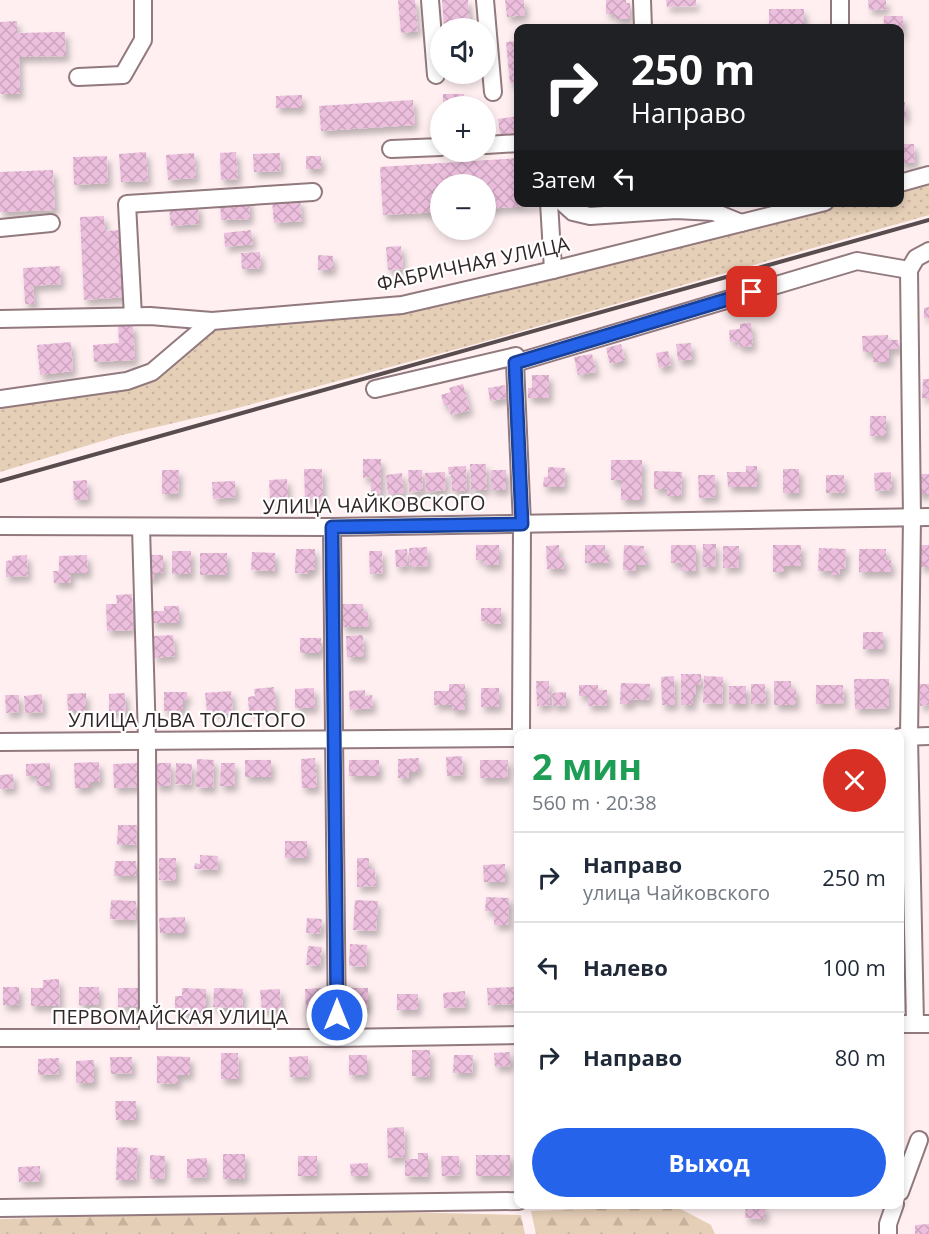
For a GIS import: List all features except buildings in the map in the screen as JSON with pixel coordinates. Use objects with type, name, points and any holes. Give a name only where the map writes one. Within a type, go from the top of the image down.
[{"type":"street","points":[[78,77],[123,75],[143,40],[144,0]]},
{"type":"street","points":[[430,0],[431,18]]},
{"type":"street","points":[[485,0],[493,92]]},
{"type":"street","points":[[642,0],[643,24]]},
{"type":"street","points":[[840,0],[840,24]]},
{"type":"street","points":[[496,144],[514,143]]},
{"type":"street","points":[[391,149],[430,147]]},
{"type":"street","points":[[904,182],[929,176]]},
{"type":"street","points":[[133,316],[127,204],[313,192]]},
{"type":"street","points":[[549,207],[554,270]]},
{"type":"street","points":[[567,207],[573,212],[590,216],[676,210],[714,212],[741,223]]},
{"type":"street","name":"ФАБРИЧНАЯ УЛИЦА","points":[[0,319],[150,316],[212,321],[402,305],[554,270],[805,207]]},
{"type":"street","points":[[0,228],[51,223]]},
{"type":"street","points":[[915,1024],[904,737],[921,517],[909,270],[916,258],[929,251]]},
{"type":"street","points":[[515,363],[857,261],[909,270]]},
{"type":"street","points":[[0,399],[127,381],[152,372],[212,321]]},
{"type":"street","points":[[375,389],[516,356],[522,524],[521,729]]},
{"type":"street","name":"УЛИЦА ЧАЙКОВСКОГО","points":[[0,526],[332,527],[921,517]]},
{"type":"street","points":[[141,527],[147,740],[148,1038]]},
{"type":"street","points":[[332,527],[337,1038]]},
{"type":"street","points":[[904,737],[929,736]]},
{"type":"street","name":"УЛИЦА ЛЬВА ТОЛСТОГО","points":[[0,742],[514,738]]},
{"type":"street","name":"ПЕРВОМАЙСКАЯ УЛИЦА","points":[[0,1038],[337,1038],[514,1035]]},
{"type":"street","points":[[904,1181],[919,1140]]},
{"type":"street","points":[[0,1208],[514,1201]]},
{"type":"street","points":[[888,1234],[888,1224],[893,1209]]},
{"type":"green space","points":[[929,183],[929,215],[472,345],[230,410],[122,435],[0,472],[0,408],[119,388],[209,331],[223,327],[403,309],[834,207],[904,207],[904,189]]},
{"type":"green space","points":[[681,1209],[711,1225],[715,1234],[536,1234],[531,1211]]},
{"type":"green space","points":[[324,1210],[521,1215],[525,1234],[0,1234],[0,1219]]},
{"type":"railway","points":[[0,481],[929,220]]},
{"type":"route","points":[[337,1015],[332,527],[522,524],[515,363],[752,292]]}]
